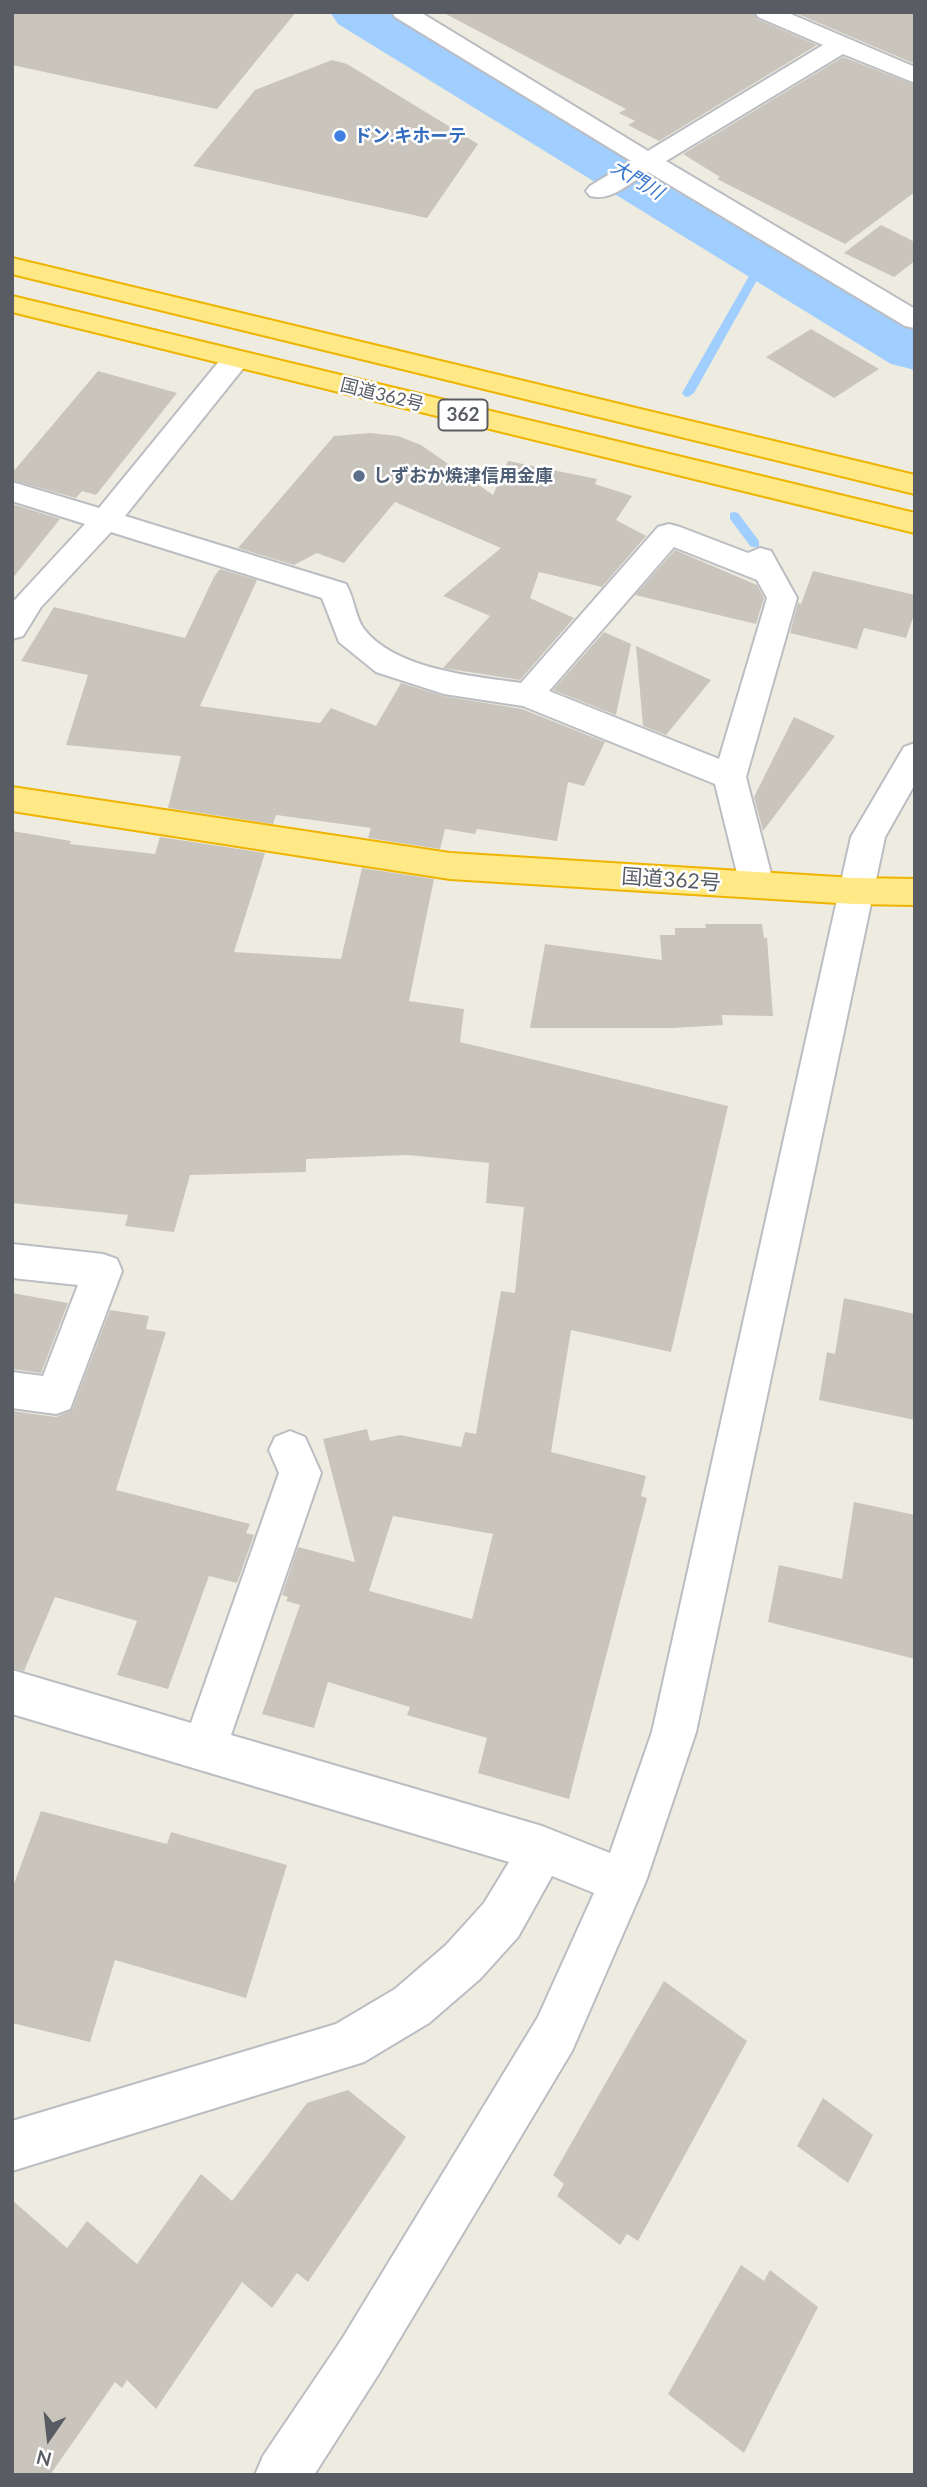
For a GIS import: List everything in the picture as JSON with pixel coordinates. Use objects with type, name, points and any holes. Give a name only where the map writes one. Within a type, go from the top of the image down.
[{"type":"highway","name":"国道362号","points":[[12,267],[915,485]]},
{"type":"highway","name":"国道362号","points":[[12,304],[915,523]]},
{"type":"highway","name":"国道362号","points":[[12,799],[450,866],[854,891],[915,892]]},
{"type":"street","points":[[403,12],[817,264],[915,320]]},
{"type":"street","points":[[766,12],[915,76]]},
{"type":"street","points":[[599,191],[842,44]]},
{"type":"street","points":[[12,628],[30,600],[106,519],[235,360]]},
{"type":"street","points":[[12,491],[335,591],[350,634],[387,664],[444,683],[528,695],[730,777]]},
{"type":"street","points":[[528,695],[668,534],[765,565],[782,598],[730,777],[757,885]]},
{"type":"street","points":[[282,2475],[360,2357],[555,2034],[623,1881],[674,1732],[854,891],[868,837],[915,755]]},
{"type":"street","points":[[12,1261],[103,1271],[57,1396],[12,1390]]},
{"type":"street","points":[[204,1749],[300,1473],[290,1450]]},
{"type":"street","points":[[12,1692],[542,1849],[623,1881]]},
{"type":"street","points":[[12,2146],[348,2045],[412,2006],[463,1962],[501,1920],[542,1849]]},
{"type":"building","points":[[12,12],[296,12],[217,109],[12,65]]},
{"type":"building","points":[[442,12],[753,12],[757,19],[817,45],[659,141],[628,125],[635,121],[619,113],[626,109]]},
{"type":"building","points":[[793,12],[915,12],[915,64]]},
{"type":"building","points":[[843,57],[915,85],[915,192],[845,244],[717,179],[720,177],[683,154]]},
{"type":"building","points":[[332,60],[347,64],[478,144],[427,218],[193,166],[255,90]]},
{"type":"building","points":[[881,225],[915,242],[915,261],[894,277],[844,253]]},
{"type":"building","points":[[811,329],[879,369],[834,398],[766,357]]},
{"type":"building","points":[[98,371],[177,393],[96,495],[82,491],[76,498],[12,480],[12,473]]},
{"type":"building","points":[[370,433],[398,436],[421,445],[493,495],[508,461],[597,479],[595,484],[632,496],[616,520],[646,536],[602,587],[539,572],[530,598],[574,618],[520,680],[443,668],[490,616],[443,596],[501,548],[395,502],[344,563],[317,553],[294,565],[238,548],[334,436]]},
{"type":"building","points":[[12,504],[60,519],[12,579]]},
{"type":"building","points":[[675,550],[757,585],[764,598],[756,624],[635,595]]},
{"type":"building","points":[[220,569],[257,580],[200,706],[320,723],[331,708],[376,726],[401,683],[443,696],[522,709],[605,742],[584,786],[568,782],[557,841],[477,829],[475,834],[445,829],[440,849],[368,838],[371,828],[276,815],[273,824],[168,808],[181,756],[66,745],[88,675],[21,661],[54,607],[185,638]]},
{"type":"building","points":[[813,571],[915,595],[915,612],[906,638],[864,628],[857,649],[790,633],[798,603],[801,604]]},
{"type":"building","points":[[604,632],[631,644],[616,715],[553,690]]},
{"type":"building","points":[[636,646],[711,680],[666,735],[643,726]]},
{"type":"building","points":[[794,717],[835,736],[763,831],[754,797]]},
{"type":"building","points":[[12,831],[71,841],[70,844],[155,854],[160,837],[265,853],[234,952],[341,959],[362,868],[434,879],[409,1001],[464,1009],[460,1042],[728,1106],[671,1352],[571,1330],[551,1452],[646,1476],[641,1496],[647,1498],[569,1799],[478,1773],[487,1738],[407,1715],[410,1707],[328,1682],[314,1728],[262,1714],[300,1605],[286,1601],[288,1597],[282,1595],[298,1547],[355,1562],[323,1439],[367,1429],[370,1441],[400,1435],[461,1447],[465,1432],[476,1434],[501,1291],[515,1293],[524,1207],[486,1203],[489,1163],[408,1155],[306,1159],[306,1172],[190,1175],[174,1232],[125,1226],[128,1215],[12,1203]],"holes":[[[393,1516],[493,1534],[472,1619],[369,1591]]]},
{"type":"building","points":[[705,924],[762,924],[764,938],[767,938],[773,1016],[722,1015],[723,1025],[673,1028],[530,1028],[545,944],[662,960],[660,935],[675,935],[675,928],[706,928]]},
{"type":"building","points":[[12,1293],[68,1303],[41,1373],[12,1369]]},
{"type":"building","points":[[844,1298],[915,1314],[915,1420],[819,1400],[827,1352],[835,1354]]},
{"type":"building","points":[[110,1310],[149,1316],[146,1329],[166,1332],[116,1490],[250,1524],[246,1533],[254,1535],[237,1583],[209,1576],[168,1689],[117,1675],[137,1621],[55,1597],[24,1671],[12,1668],[12,1411],[56,1417],[72,1410]]},
{"type":"building","points":[[854,1502],[915,1515],[915,1659],[768,1622],[779,1565],[842,1579]]},
{"type":"building","points":[[41,1811],[167,1844],[171,1832],[287,1865],[246,1998],[115,1960],[90,2042],[12,2023],[12,1889]]},
{"type":"building","points":[[664,1981],[747,2041],[638,2241],[627,2234],[620,2245],[557,2196],[564,2184],[553,2175]]},
{"type":"building","points":[[348,2090],[406,2137],[308,2282],[297,2273],[272,2308],[242,2282],[156,2409],[127,2380],[122,2388],[115,2382],[50,2475],[12,2475],[12,2200],[67,2248],[87,2221],[137,2264],[201,2174],[232,2201],[307,2103]]},
{"type":"building","points":[[823,2098],[873,2135],[848,2183],[797,2146]]},
{"type":"building","points":[[741,2265],[764,2281],[770,2270],[818,2307],[744,2453],[668,2394]]},
{"type":"waterway","name":"大門川","points":[[359,12],[915,349]]},
{"type":"waterway","points":[[688,393],[765,257]]},
{"type":"waterway","points":[[734,516],[755,544]]},
{"type":"place","name":"ドン.キホーテ","points":[[340,136]]},
{"type":"place","name":"しずおか焼津信用金庫","points":[[359,476]]}]
